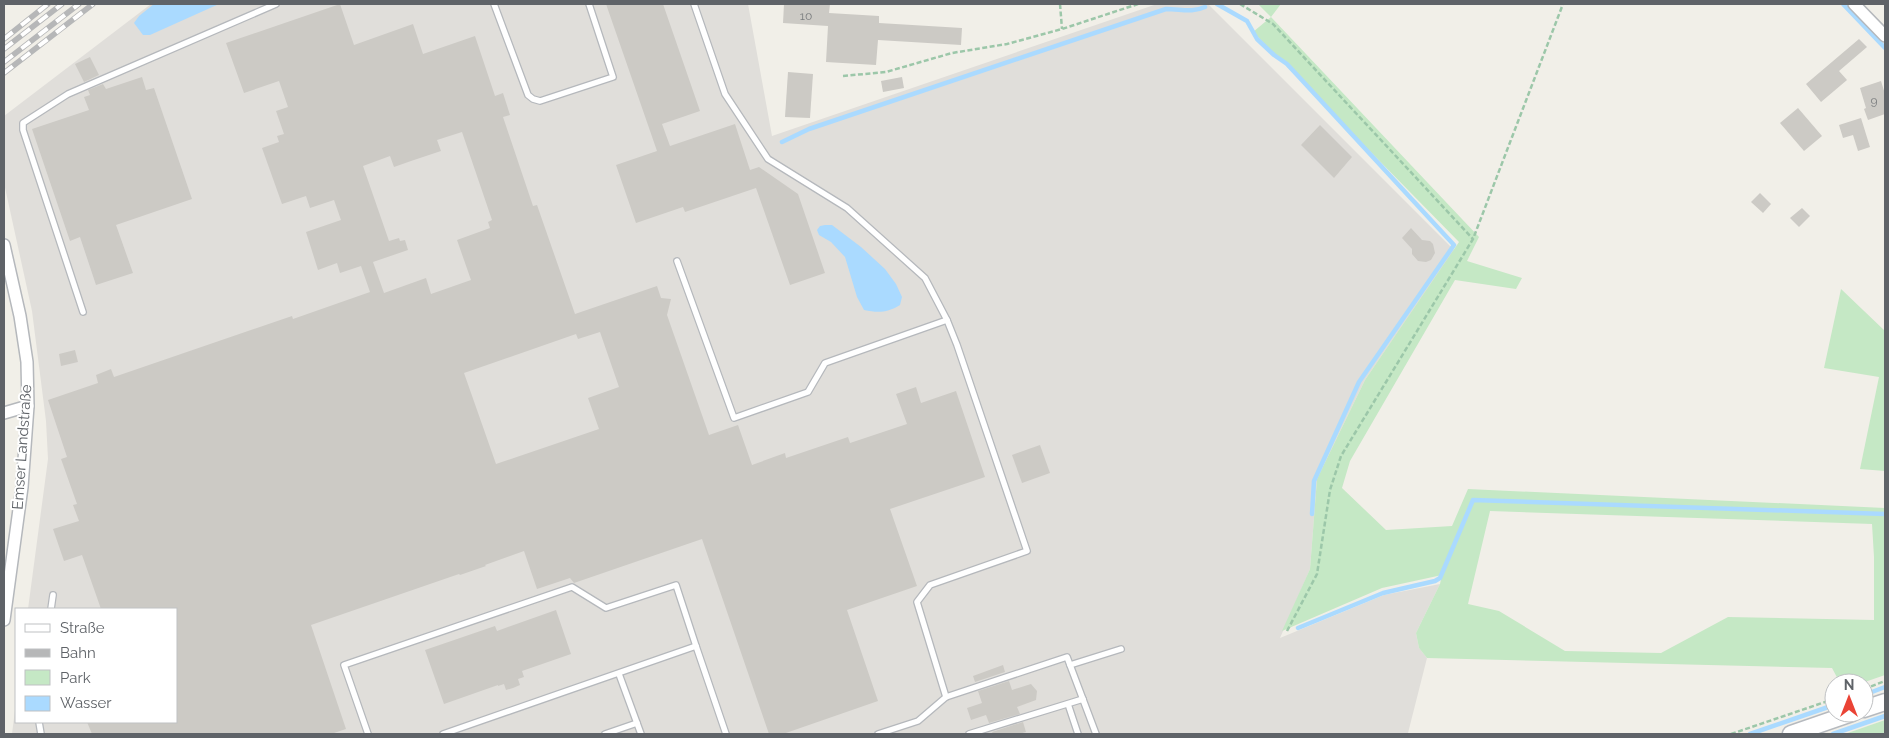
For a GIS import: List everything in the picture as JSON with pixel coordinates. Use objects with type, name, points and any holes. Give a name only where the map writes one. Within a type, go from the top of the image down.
[{"type":"main road","points":[[1791,734],[1824,723]]},
{"type":"street","points":[[1854,4],[1885,36]]},
{"type":"street","name":"Emser Landstraße","points":[[4,245],[20,316],[26,362],[28,406],[22,487],[4,620]]},
{"type":"street","points":[[4,413],[28,406]]},
{"type":"lane","points":[[83,312],[23,130],[23,123],[68,94],[276,4]]},
{"type":"lane","points":[[494,4],[528,95],[540,101],[613,77],[589,4]]},
{"type":"lane","points":[[694,4],[725,94],[768,159],[846,208],[925,278],[947,320],[1027,551],[930,585],[917,602],[946,697]]},
{"type":"lane","points":[[677,261],[734,418],[808,392],[825,363],[947,320]]},
{"type":"lane","points":[[368,734],[344,665],[572,587],[606,608],[676,585],[726,734]]},
{"type":"lane","points":[[51,608],[53,595]]},
{"type":"lane","points":[[443,734],[696,646]]},
{"type":"lane","points":[[1070,666],[1121,649]]},
{"type":"lane","points":[[878,734],[918,720],[946,697],[1067,658],[1096,734]]},
{"type":"lane","points":[[619,674],[641,734]]},
{"type":"lane","points":[[968,734],[1083,699]]},
{"type":"lane","points":[[1068,704],[1078,734]]},
{"type":"lane","points":[[605,734],[637,723]]},
{"type":"path","points":[[1060,4],[1062,29]]},
{"type":"path","points":[[843,76],[886,72],[952,54],[1007,44],[1062,29],[1138,4]]},
{"type":"path","points":[[1240,4],[1273,24],[1473,239]]},
{"type":"path","points":[[1287,631],[1317,574],[1330,490],[1342,456],[1473,239],[1563,4]]},
{"type":"path","points":[[1731,734],[1824,702]]},
{"type":"shaded area","points":[[151,4],[748,4],[772,136],[1157,4],[1208,4],[1454,250],[1365,380],[1317,479],[1310,569],[1280,638],[1384,595],[1440,584],[1416,633],[1419,648],[1427,658],[1408,733],[1414,734],[12,734],[15,710],[15,723],[178,723],[178,608],[28,608],[48,459],[46,421],[32,311],[4,183],[4,116]]},
{"type":"green space","points":[[1258,4],[1281,4],[1271,17]]},
{"type":"green space","points":[[1271,17],[1479,237],[1467,261],[1522,278],[1516,289],[1455,280],[1350,461],[1342,488],[1386,530],[1452,526],[1468,489],[1885,508],[1885,675],[1874,679],[1874,673],[1835,673],[1832,668],[1427,658],[1419,648],[1416,633],[1440,584],[1442,575],[1382,588],[1282,631],[1310,569],[1317,479],[1365,380],[1459,242],[1253,32]],"holes":[[[1490,511],[1872,524],[1874,620],[1728,617],[1661,653],[1565,651],[1499,611],[1468,604]]]},
{"type":"green space","points":[[1841,289],[1885,331],[1885,471],[1860,469],[1879,377],[1824,368]]},
{"type":"green space","points":[[1885,720],[1885,734],[1845,734]]},
{"type":"water","points":[[154,4],[219,4],[150,35],[143,35],[134,23],[139,16]]},
{"type":"water","points":[[832,225],[861,247],[885,269],[896,284],[902,297],[900,305],[882,312],[864,310],[857,297],[845,257],[831,242],[819,235],[817,230],[820,226]]},
{"type":"building","points":[[340,4],[354,45],[413,24],[423,54],[475,36],[495,96],[503,93],[510,115],[503,117],[533,206],[537,205],[575,314],[657,286],[661,298],[671,299],[667,315],[709,435],[738,425],[752,465],[785,453],[786,458],[848,437],[850,443],[907,424],[896,394],[916,387],[921,403],[956,391],[985,477],[890,509],[917,586],[847,610],[878,701],[783,734],[769,734],[702,539],[574,583],[570,578],[537,589],[524,551],[486,566],[311,625],[346,729],[331,734],[92,734],[87,723],[178,723],[178,608],[101,608],[82,555],[64,561],[53,529],[79,521],[73,505],[77,504],[61,459],[67,457],[48,400],[98,383],[96,375],[111,369],[114,377],[292,316],[293,319],[370,292],[361,266],[340,273],[337,263],[318,270],[306,232],[341,220],[334,200],[310,208],[306,196],[282,204],[262,148],[279,142],[277,136],[284,134],[276,111],[288,107],[279,81],[244,93],[226,43]],"holes":[[[462,132],[492,220],[488,222],[490,228],[457,240],[471,280],[431,294],[426,278],[384,293],[373,262],[408,250],[405,240],[400,241],[399,238],[389,241],[363,166],[390,156],[394,167],[441,151],[437,140]],[[600,332],[619,387],[588,398],[599,429],[496,464],[464,373],[576,334],[578,339]]]},
{"type":"building","points":[[606,4],[663,4],[700,111],[662,124],[670,146],[735,124],[750,170],[759,167],[798,194],[825,273],[790,285],[756,188],[685,212],[683,207],[636,223],[616,165],[657,151]]},
{"type":"building","points":[[784,4],[830,4],[829,13],[879,16],[879,23],[962,28],[961,45],[878,40],[876,65],[826,62],[828,26],[783,23]]},
{"type":"building","points":[[1859,39],[1867,47],[1839,71],[1847,80],[1821,102],[1806,84]]},
{"type":"building","points":[[90,57],[99,75],[84,82],[75,64]]},
{"type":"building","points":[[788,72],[813,74],[810,118],[785,117]]},
{"type":"building","points":[[142,77],[146,90],[154,88],[192,199],[116,225],[133,273],[96,285],[80,237],[70,241],[32,129],[89,110],[84,97],[90,95],[88,90],[103,84],[106,89]]},
{"type":"building","points":[[902,77],[904,88],[883,92],[881,81]]},
{"type":"building","points":[[1881,81],[1885,94],[1885,114],[1868,120],[1860,88]]},
{"type":"building","points":[[1798,108],[1822,136],[1804,151],[1780,123]]},
{"type":"building","points":[[1861,118],[1870,147],[1858,151],[1853,135],[1843,138],[1839,125]]},
{"type":"building","points":[[1320,125],[1352,157],[1334,178],[1301,145]]},
{"type":"building","points":[[1760,193],[1771,204],[1763,213],[1751,202]]},
{"type":"building","points":[[1802,208],[1810,216],[1799,227],[1790,218]]},
{"type":"building","points":[[1411,228],[1422,240],[1430,241],[1433,244],[1435,253],[1431,260],[1426,262],[1418,261],[1412,254],[1412,249],[1402,238]]},
{"type":"building","points":[[75,350],[78,362],[61,366],[59,354]]},
{"type":"building","points":[[1040,445],[1050,473],[1022,483],[1012,455]]},
{"type":"building","points":[[556,610],[571,654],[522,671],[524,677],[518,679],[520,685],[513,688],[506,690],[504,684],[498,685],[444,704],[425,650],[495,626],[497,631]]},
{"type":"building","points":[[1003,665],[1005,672],[975,682],[973,676]]},
{"type":"building","points":[[1009,681],[1012,690],[1031,684],[1037,691],[1036,700],[1017,707],[1020,714],[989,723],[986,715],[971,720],[967,708],[982,703],[978,691]]},
{"type":"building","points":[[1023,722],[1026,732],[1019,734],[993,734],[992,732]]},
{"type":"waterway","points":[[1217,4],[1247,21],[1257,39],[1287,64],[1454,245],[1359,382],[1314,481],[1312,514]]},
{"type":"waterway","points":[[1843,4],[1885,48]]},
{"type":"waterway","points":[[782,142],[809,129],[1166,9],[1191,10],[1205,7]]},
{"type":"waterway","points":[[1298,628],[1383,593],[1435,581],[1440,578],[1473,500],[1885,514]]},
{"type":"waterway","points":[[1874,691],[1885,687]]},
{"type":"waterway","points":[[1750,734],[1824,708]]},
{"type":"waterway","points":[[1833,734],[1885,716]]},
{"type":"railway","points":[[4,39],[48,4]]},
{"type":"railway","points":[[4,49],[62,4]]},
{"type":"railway","points":[[4,62],[79,4]]},
{"type":"railway","points":[[4,73],[93,4]]}]
